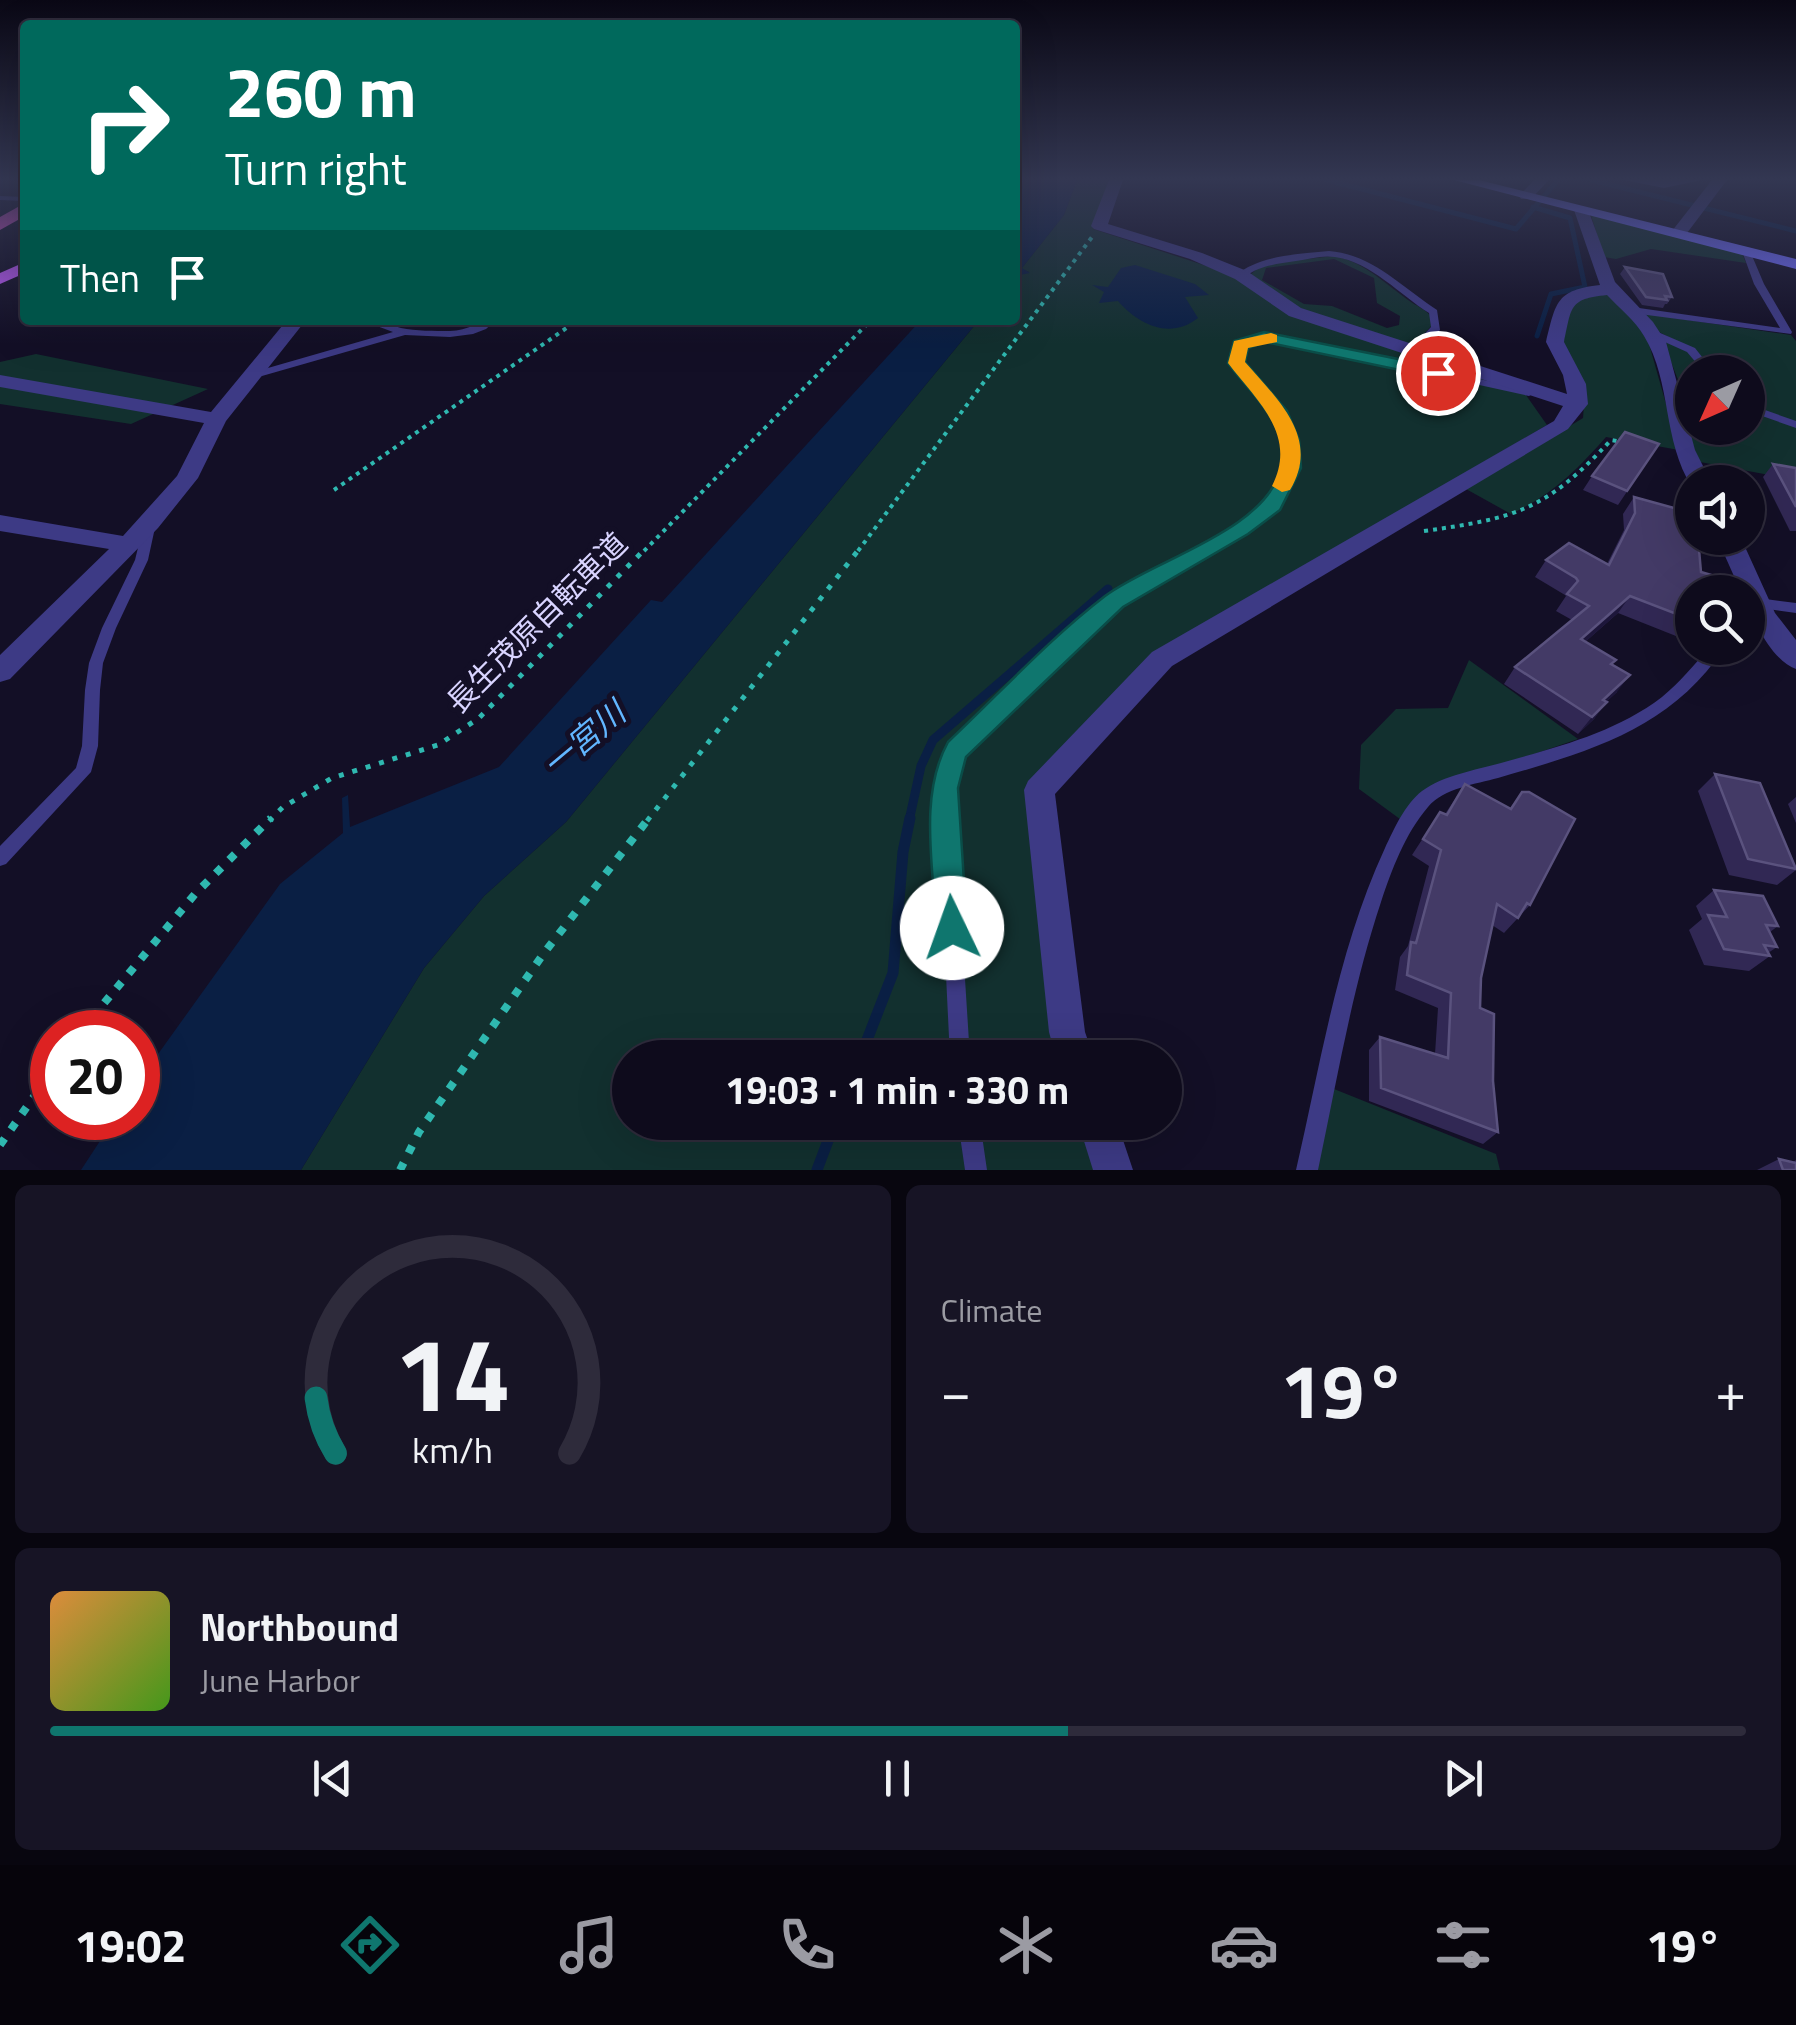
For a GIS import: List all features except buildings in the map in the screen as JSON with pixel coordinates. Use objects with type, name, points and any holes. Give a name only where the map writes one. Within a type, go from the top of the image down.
[{"type":"main road","points":[[1680,235],[1796,264]]},
{"type":"street","points":[[1124,235],[1241,274],[1295,312],[1578,404]]},
{"type":"street","points":[[1590,235],[1604,279],[1651,332],[1675,384]]},
{"type":"street","points":[[1069,1040],[1039,790],[1162,660],[1562,425],[1578,404],[1578,389],[1555,342],[1564,305],[1576,293],[1611,289]]},
{"type":"street","points":[[0,672],[150,523],[187,478],[216,418],[287,325]]},
{"type":"street","points":[[0,381],[216,418]]},
{"type":"street","points":[[0,523],[125,544]]},
{"type":"street","points":[[1765,614],[1796,659]]},
{"type":"street","points":[[1103,1140],[1113,1170]]},
{"type":"lane","points":[[1632,310],[1786,332],[1758,284],[1746,251]]},
{"type":"lane","points":[[1241,274],[1260,263],[1331,254],[1346,257],[1385,276],[1410,299],[1434,312],[1436,328],[1415,350]]},
{"type":"lane","points":[[382,325],[404,332]]},
{"type":"lane","points":[[251,376],[404,332],[430,330],[450,335],[488,325]]},
{"type":"lane","points":[[1651,332],[1696,355]]},
{"type":"lane","points":[[959,1040],[944,788],[948,766],[957,750],[1114,601],[1241,529],[1273,505],[1291,468],[1290,440],[1280,414],[1236,363],[1240,345],[1264,337],[1297,342],[1578,404]]},
{"type":"lane","points":[[1765,413],[1796,424]]},
{"type":"lane","points":[[0,858],[83,772],[89,757],[97,660],[141,567],[150,523]]},
{"type":"lane","points":[[1765,597],[1796,608]]},
{"type":"lane","points":[[1307,1170],[1359,949],[1385,864],[1423,800],[1453,784],[1626,731],[1672,697],[1701,665]]},
{"type":"lane","points":[[972,1140],[976,1170]]},
{"type":"path","points":[[400,1170],[419,1132],[544,952],[853,558],[1093,235]]},
{"type":"path","points":[[334,490],[571,325]]},
{"type":"path","name":"長生茂原自転車道","points":[[98,1010],[172,920],[254,831],[283,807],[332,778],[438,745],[479,718],[866,325]]},
{"type":"path","points":[[1388,525],[1414,532],[1513,518],[1542,505],[1575,480],[1610,440],[1629,443]]},
{"type":"path","points":[[0,1146],[30,1102]]},
{"type":"green space","points":[[1048,235],[1110,235],[1231,274],[1277,306],[1521,388],[1547,425],[1159,652],[1030,784],[1060,1040],[612,1040],[612,1140],[1087,1140],[1097,1170],[301,1170],[424,968],[484,896],[566,822],[975,325],[1020,325],[1020,275],[1029,272],[1021,269]]},
{"type":"green space","points":[[1597,235],[1669,235],[1742,253],[1746,263],[1651,249],[1616,259],[1604,257]]},
{"type":"green space","points":[[1334,256],[1344,259],[1371,272],[1435,322],[1413,346],[1289,305],[1250,275],[1263,264]],"holes":[[[1334,259],[1374,278],[1377,303],[1400,316],[1399,325],[1387,328],[1332,306],[1304,304],[1262,280],[1266,268]]]},
{"type":"green space","points":[[1606,292],[1644,326],[1679,450],[1606,437],[1563,481],[1511,514],[1466,489],[1583,418],[1585,391],[1561,341],[1572,302]]},
{"type":"green space","points":[[1640,313],[1791,335],[1796,341],[1796,423],[1765,411],[1765,355],[1699,355],[1655,330]]},
{"type":"green space","points":[[1662,339],[1693,355],[1675,355],[1675,372]]},
{"type":"green space","points":[[36,354],[208,389],[131,424],[0,404],[0,362]]},
{"type":"green space","points":[[1765,415],[1796,427],[1796,480],[1765,474],[1765,465],[1700,462],[1692,445],[1765,445]]},
{"type":"green space","points":[[1469,660],[1578,739],[1434,788],[1404,822],[1359,789],[1361,745],[1396,709],[1448,708]]},
{"type":"green space","points":[[1334,1089],[1496,1154],[1500,1170],[1315,1170]]},
{"type":"water","points":[[1020,235],[1048,235],[1022,268],[1030,273],[1020,275]]},
{"type":"water","points":[[1135,265],[1195,284],[1209,295],[1185,297],[1198,318],[1187,325],[1166,329],[1145,323],[1118,301],[1099,303],[1104,292],[1092,285],[1108,287],[1121,268]]},
{"type":"water","name":"一宮川","points":[[916,325],[975,325],[566,822],[484,896],[424,968],[301,1170],[81,1170],[101,1140],[160,1140],[160,1051],[280,884],[343,833],[342,798],[348,795],[350,827],[499,767],[651,600],[662,602]]},
{"type":"waterway","points":[[1537,336],[1551,294],[1585,287],[1574,235]]},
{"type":"waterway","points":[[909,821],[921,766],[933,740],[1108,589]]},
{"type":"waterway","points":[[867,1040],[893,973],[903,852],[910,818]]},
{"type":"waterway","points":[[817,1170],[828,1140]]},
{"type":"slow traffic","points":[[1271,338],[1240,345],[1236,363],[1280,414],[1290,440],[1291,468],[1282,486]]},
{"type":"route","points":[[952,928],[944,788],[948,766],[957,750],[1114,601],[1241,529],[1273,505],[1291,468],[1290,440],[1280,414],[1236,363],[1240,345],[1264,337],[1438,373]]}]
